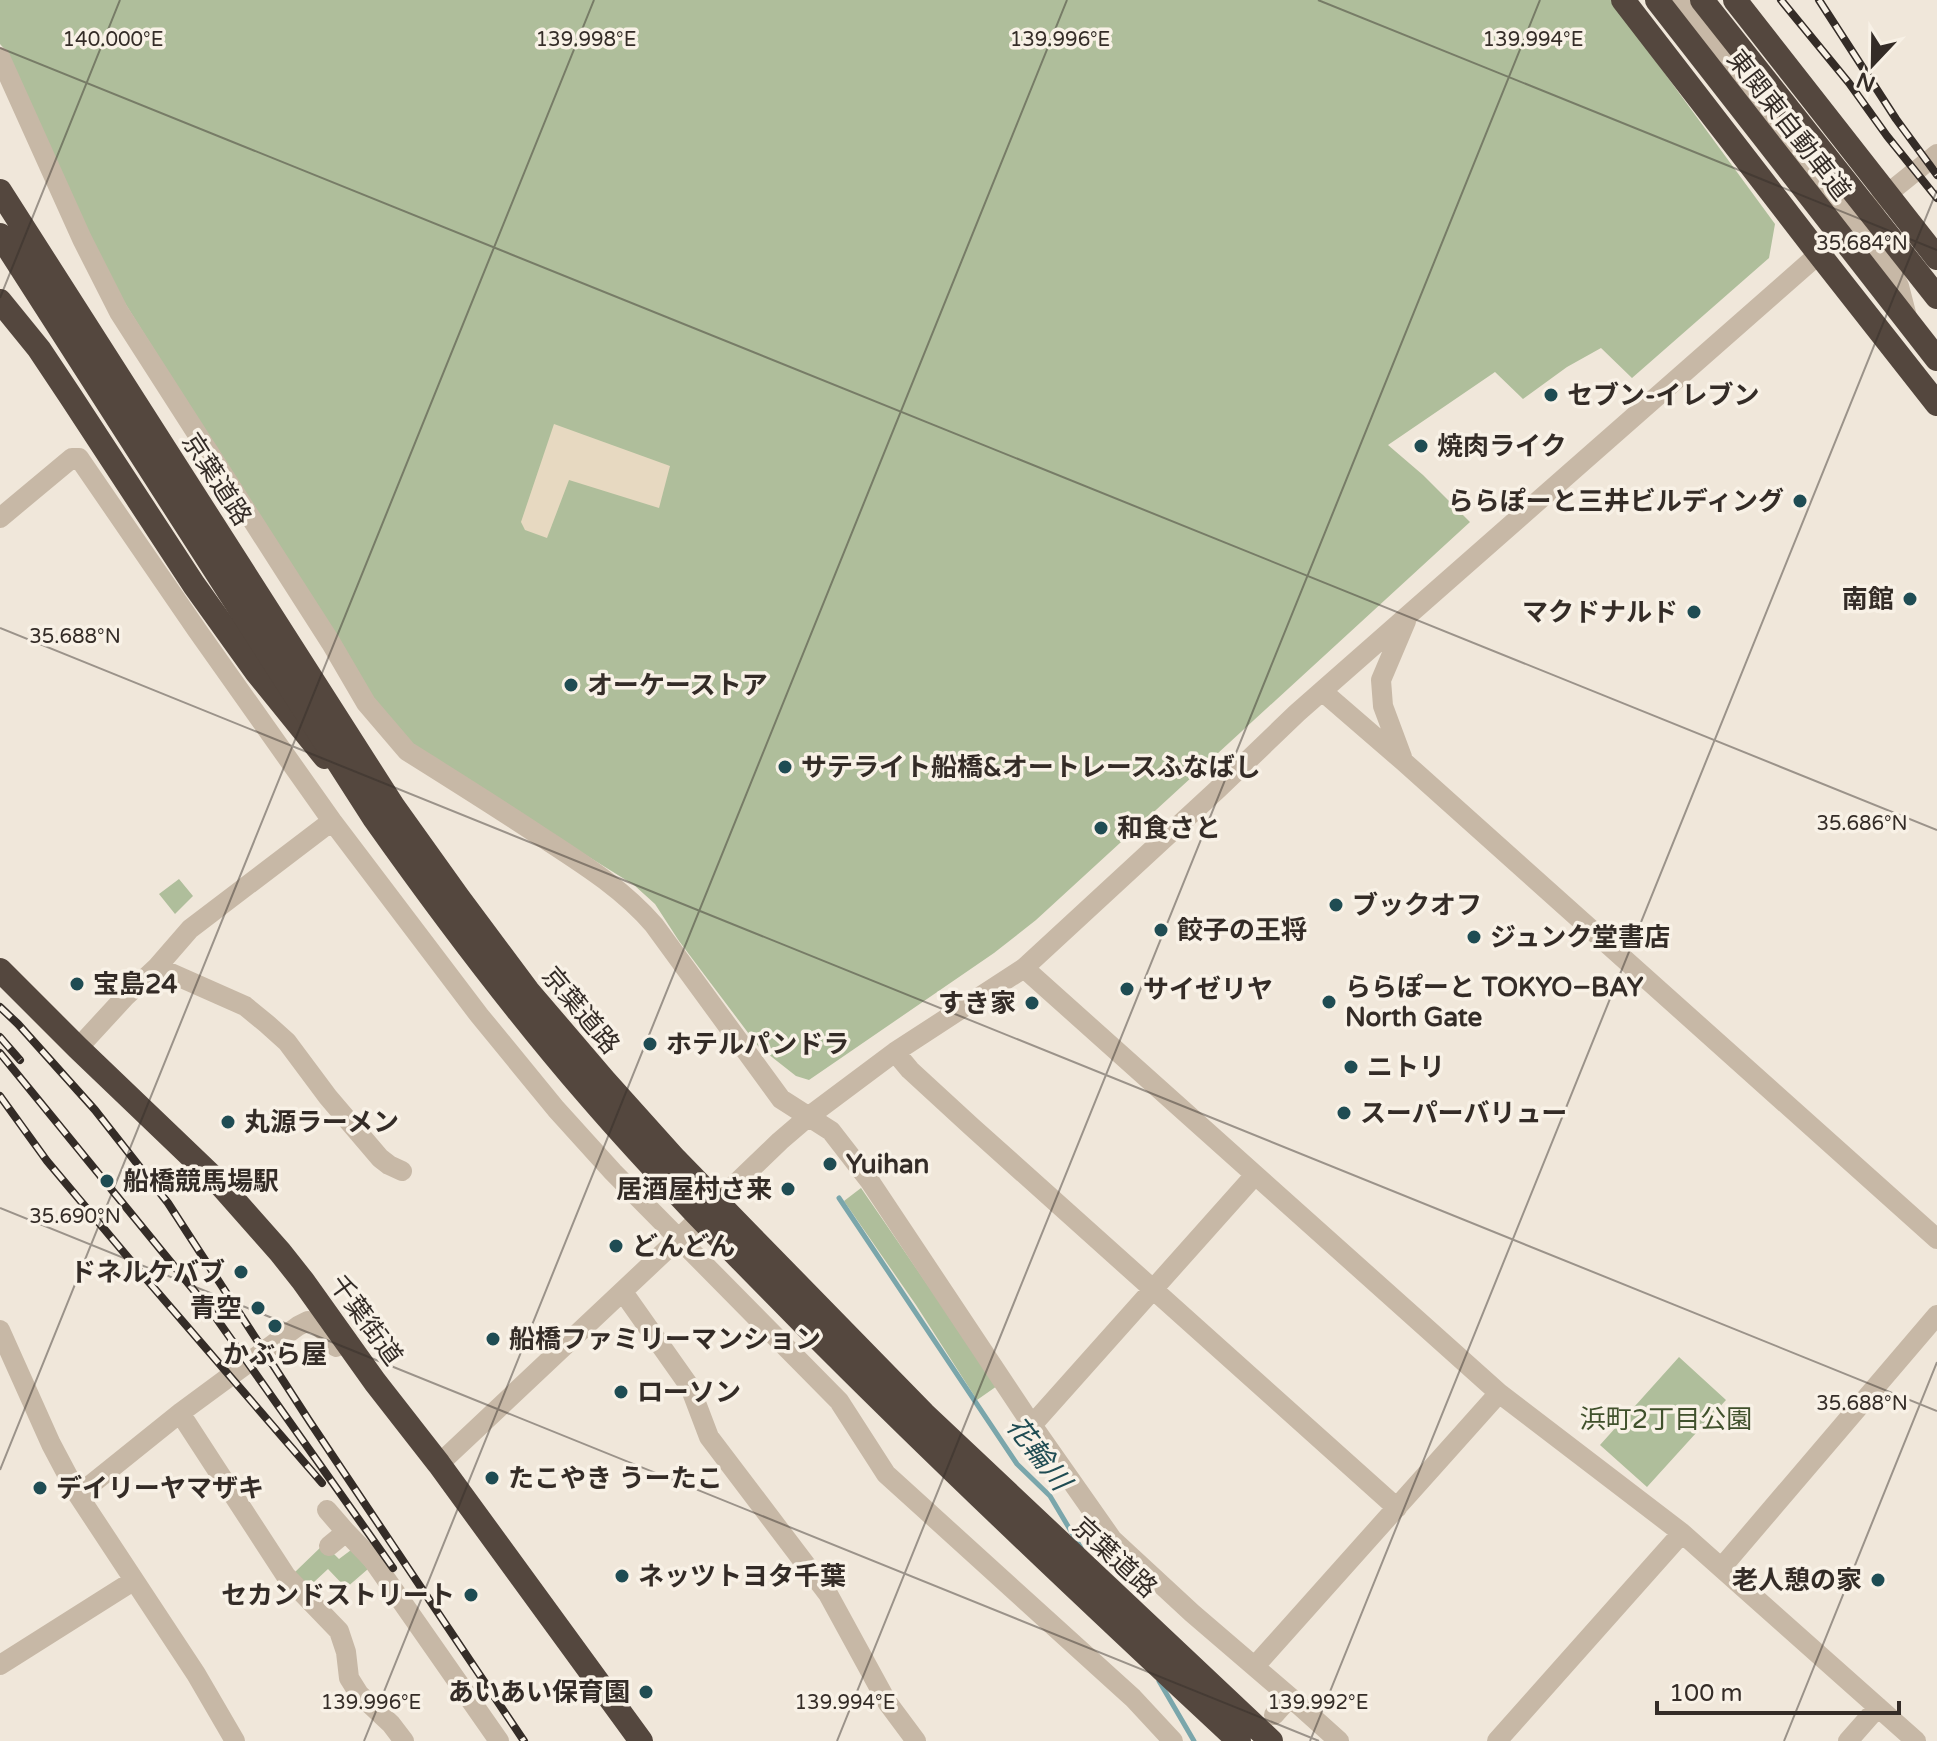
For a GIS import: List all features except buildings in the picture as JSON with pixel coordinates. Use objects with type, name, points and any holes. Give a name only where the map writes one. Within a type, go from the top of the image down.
[{"type":"highway","points":[[1623,0],[1937,404]]},
{"type":"highway","name":"東関東自動車道","points":[[1657,0],[1937,359]]},
{"type":"highway","name":"東関東自動車道","points":[[1702,0],[1937,297]]},
{"type":"highway","points":[[1735,0],[1937,258]]},
{"type":"highway","name":"京葉道路","points":[[0,191],[393,806],[528,991],[675,1159],[924,1414],[1271,1741]]},
{"type":"highway","name":"京葉道路","points":[[0,235],[374,818],[440,912],[513,1005],[658,1174],[764,1284],[1040,1556],[1239,1741]]},
{"type":"highway","points":[[0,288],[194,585],[257,673],[374,818]]},
{"type":"highway","points":[[0,301],[39,349]]},
{"type":"highway","name":"千葉街道","points":[[0,970],[210,1175],[303,1281],[641,1741]]},
{"type":"street","points":[[1681,0],[1895,278],[1913,338],[1937,369]]},
{"type":"street","points":[[0,57],[82,239],[119,312],[331,643],[366,703],[407,751],[564,851],[637,905],[781,1099],[831,1131],[869,1180],[1112,1539],[1339,1741]]},
{"type":"street","points":[[439,1464],[780,1141],[895,1052],[1024,968],[1409,613],[1886,195],[1937,154]]},
{"type":"street","points":[[0,518],[72,458],[79,458],[332,821],[470,1004],[546,1098],[613,1172],[839,1401],[886,1474],[1133,1698],[1173,1741]]},
{"type":"street","points":[[1403,761],[1383,706],[1381,680],[1409,613]]},
{"type":"street","points":[[1322,691],[1937,1239]]},
{"type":"street","points":[[78,1048],[190,929],[332,821]]},
{"type":"street","points":[[157,967],[245,1006],[267,1024],[287,1042],[328,1097],[380,1158],[402,1171]]},
{"type":"street","points":[[1024,968],[1499,1393],[1682,1533],[1916,1741]]},
{"type":"street","points":[[895,1052],[910,1070],[1397,1508]]},
{"type":"street","points":[[1032,1425],[1255,1175]]},
{"type":"street","points":[[623,1292],[690,1387],[709,1437],[828,1594],[887,1702],[916,1741]]},
{"type":"street","points":[[1722,1567],[1937,1315]]},
{"type":"street","points":[[78,1495],[180,1413],[308,1321],[322,1328],[361,1380],[375,1382]]},
{"type":"street","points":[[0,1330],[51,1444],[78,1495],[196,1674],[235,1741]]},
{"type":"street","points":[[1255,1666],[1499,1393]]},
{"type":"street","points":[[180,1413],[286,1576],[339,1631],[346,1652],[349,1678],[359,1694],[404,1741]]},
{"type":"street","points":[[327,1510],[372,1559],[499,1741]]},
{"type":"street","points":[[329,1546],[346,1532]]},
{"type":"street","points":[[1497,1741],[1682,1533]]},
{"type":"street","points":[[0,1665],[133,1581]]},
{"type":"street","points":[[1274,1715],[1290,1697]]},
{"type":"street","points":[[1848,1741],[1878,1707]]},
{"type":"green space","points":[[0,0],[1611,0],[1775,224],[1769,258],[1632,378],[1601,348],[1567,367],[1523,399],[1495,372],[1388,445],[1470,522],[1036,920],[994,953],[809,1080],[796,1076],[758,1046],[655,904],[634,885],[431,759],[409,742],[382,713],[106,273],[7,52],[0,44]]},
{"type":"green space","points":[[179,879],[193,896],[175,914],[159,894]]},
{"type":"green space","points":[[861,1188],[997,1386],[977,1400],[844,1201]]},
{"type":"green space","name":"浜町2丁目公園","points":[[1679,1357],[1726,1400],[1647,1487],[1600,1445]]},
{"type":"green space","points":[[324,1544],[339,1559],[351,1550],[368,1569],[346,1588],[328,1569],[314,1582],[311,1580],[306,1584],[295,1572]]},
{"type":"shaded area","points":[[554,424],[670,466],[659,508],[569,480],[547,538],[525,530],[521,522]]},
{"type":"waterway","name":"花輪川","points":[[839,1198],[1017,1464],[1050,1496],[1081,1548]]},
{"type":"waterway","name":"花輪川","points":[[1159,1681],[1194,1741]]},
{"type":"railway","points":[[1781,0],[1937,198]]},
{"type":"railway","points":[[1819,0],[1896,119],[1937,175]]},
{"type":"railway","points":[[0,1007],[95,1110],[168,1203],[310,1422],[524,1741]]},
{"type":"railway","points":[[0,1037],[20,1060]]},
{"type":"railway","points":[[0,1053],[214,1315],[393,1568]]},
{"type":"railway","points":[[0,1096],[47,1161],[322,1483]]},
{"type":"place","name":"セブン-イレブン","points":[[1551,395]]},
{"type":"place","name":"焼肉ライク","points":[[1421,446]]},
{"type":"place","name":"ららぽーと三井ビルディング","points":[[1800,501]]},
{"type":"place","name":"南館","points":[[1910,599]]},
{"type":"place","name":"マクドナルド","points":[[1694,612]]},
{"type":"place","name":"オーケーストア","points":[[571,685]]},
{"type":"place","name":"サテライト船橋&オートレースふなばし","points":[[785,767]]},
{"type":"place","name":"和食さと","points":[[1101,828]]},
{"type":"place","name":"ブックオフ","points":[[1336,905]]},
{"type":"place","name":"餃子の王将","points":[[1161,930]]},
{"type":"place","name":"ジュンク堂書店","points":[[1474,937]]},
{"type":"place","name":"宝島24","points":[[77,984]]},
{"type":"place","name":"サイゼリヤ","points":[[1127,989]]},
{"type":"place","name":"ららぽーと TOKYO−BAY North Gate","points":[[1329,1002]]},
{"type":"place","name":"すき家","points":[[1032,1003]]},
{"type":"place","name":"ホテルパンドラ","points":[[650,1044]]},
{"type":"place","name":"ニトリ","points":[[1351,1067]]},
{"type":"place","name":"スーパーバリュー","points":[[1344,1113]]},
{"type":"place","name":"丸源ラーメン","points":[[228,1122]]},
{"type":"place","name":"Yuihan","points":[[830,1164]]},
{"type":"place","name":"船橋競馬場駅","points":[[107,1181]]},
{"type":"place","name":"居酒屋村さ来","points":[[788,1189]]},
{"type":"place","name":"どんどん","points":[[616,1246]]},
{"type":"place","name":"ドネルケバブ","points":[[241,1272]]},
{"type":"place","name":"青空","points":[[258,1308]]},
{"type":"place","name":"かぶら屋","points":[[275,1326]]},
{"type":"place","name":"船橋ファミリーマンション","points":[[493,1339]]},
{"type":"place","name":"ローソン","points":[[621,1392]]},
{"type":"place","name":"たこやき うーたこ","points":[[492,1478]]},
{"type":"place","name":"デイリーヤマザキ","points":[[40,1488]]},
{"type":"place","name":"ネッツトヨタ千葉","points":[[622,1576]]},
{"type":"place","name":"老人憩の家","points":[[1878,1580]]},
{"type":"place","name":"セカンドストリート","points":[[471,1595]]},
{"type":"place","name":"あいあい保育園","points":[[646,1692]]}]
